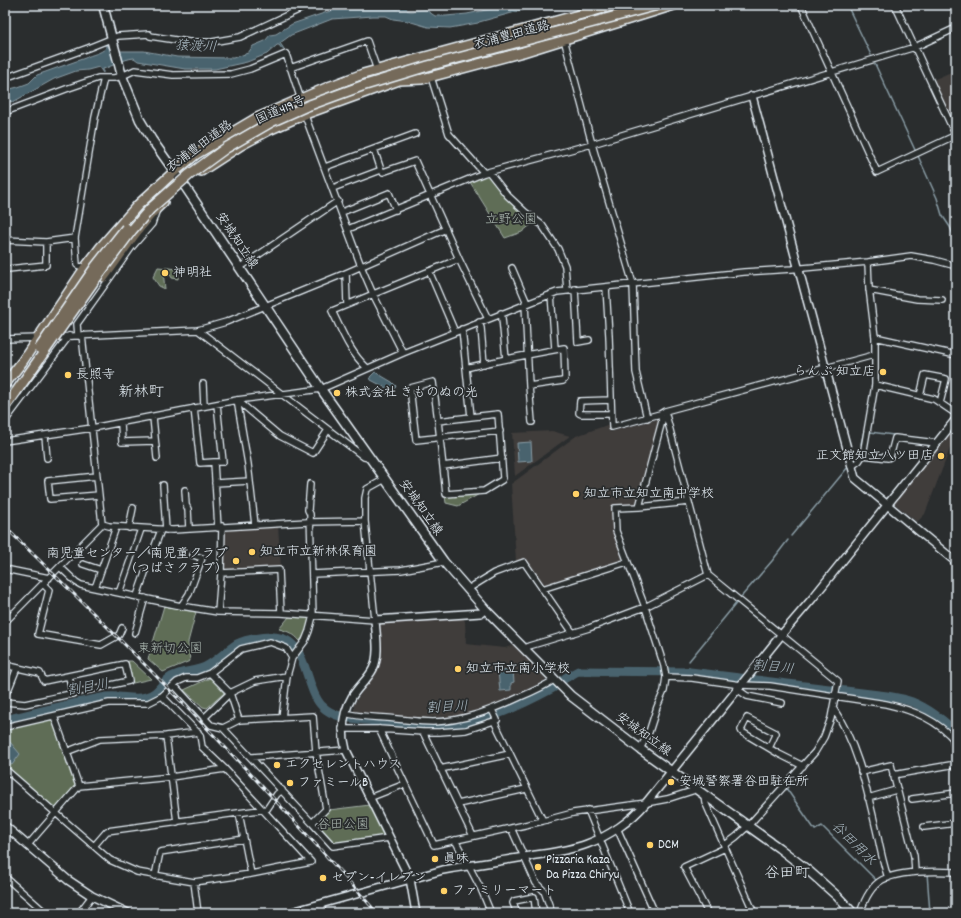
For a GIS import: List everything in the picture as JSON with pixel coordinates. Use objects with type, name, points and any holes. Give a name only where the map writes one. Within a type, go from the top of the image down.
[{"type":"highway","name":"国道419号","points":[[5,384],[22,362],[85,268],[115,231],[138,205],[174,172],[196,154],[223,137],[257,118],[363,74],[615,5]]},
{"type":"highway","name":"衣浦豊田道路","points":[[5,398],[96,266],[135,218],[183,174],[236,136],[264,121],[312,100],[389,73],[639,5]]},
{"type":"highway","name":"衣浦豊田道路","points":[[16,392],[94,281],[132,230],[150,209],[189,175],[226,148],[271,122],[293,112],[362,86],[428,66],[658,5]]},
{"type":"highway","name":"国道419号","points":[[5,408],[16,392],[32,377],[138,230],[158,207],[203,170],[241,145],[269,130],[305,114],[399,80],[422,79],[433,74],[564,39],[674,5]]},
{"type":"highway","name":"衣浦豊田道路","points":[[433,74],[599,26],[632,13]]},
{"type":"main road","name":"安城知立線","points":[[103,5],[122,74],[140,120],[152,140],[184,185],[321,389],[444,562],[485,608],[571,696],[640,749],[810,872],[837,896],[853,913]]},
{"type":"street","points":[[5,78],[113,40],[118,36],[149,34],[150,36],[189,42],[212,42],[240,37],[309,5]]},
{"type":"street","points":[[800,5],[877,172],[956,135],[895,5]]},
{"type":"street","points":[[348,230],[487,173],[592,144],[915,47],[956,28]]},
{"type":"street","points":[[564,39],[592,144],[633,284],[636,372],[647,418]]},
{"type":"street","points":[[290,68],[367,41],[376,67]]},
{"type":"street","points":[[5,112],[98,78],[114,78],[135,70],[173,75],[231,74],[250,69],[286,54],[305,114],[361,266],[373,294],[403,353]]},
{"type":"street","points":[[433,74],[450,134],[507,195],[542,225],[558,249],[565,266],[567,290]]},
{"type":"street","points":[[85,268],[77,265],[75,238],[95,117],[104,78]]},
{"type":"street","points":[[752,96],[856,480],[956,562]]},
{"type":"street","points":[[325,167],[415,134]]},
{"type":"street","points":[[374,150],[381,170]]},
{"type":"street","points":[[333,188],[381,170],[383,172],[415,161],[459,259],[488,318]]},
{"type":"street","points":[[342,212],[389,193],[396,210]]},
{"type":"street","points":[[239,268],[338,201]]},
{"type":"street","points":[[102,524],[92,428],[80,335],[77,324],[132,247],[152,224],[158,207]]},
{"type":"street","points":[[5,339],[198,330],[226,322],[346,273],[446,229]]},
{"type":"street","points":[[5,240],[46,242],[75,238]]},
{"type":"street","points":[[8,269],[46,265],[46,242]]},
{"type":"street","points":[[5,441],[122,423],[238,400],[321,389],[367,368],[488,318],[551,294],[567,290],[918,256],[956,266]]},
{"type":"street","points":[[367,368],[350,348],[332,311],[459,259]]},
{"type":"street","points":[[852,466],[859,461],[863,455],[875,385],[874,337],[869,290],[868,262]]},
{"type":"street","points":[[512,268],[526,303],[532,422]]},
{"type":"street","points":[[429,271],[455,332]]},
{"type":"street","points":[[346,273],[347,305]]},
{"type":"street","points":[[606,287],[610,336],[612,427],[874,355]]},
{"type":"street","points":[[575,289],[578,342],[589,340]]},
{"type":"street","points":[[869,290],[917,299],[942,300]]},
{"type":"street","points":[[551,294],[555,349]]},
{"type":"street","points":[[501,313],[506,359]]},
{"type":"street","points":[[479,322],[481,328],[484,364]]},
{"type":"street","points":[[462,329],[471,417]]},
{"type":"street","points":[[198,330],[364,457],[370,458]]},
{"type":"street","points":[[5,421],[69,336]]},
{"type":"street","points":[[874,337],[956,355]]},
{"type":"street","points":[[466,368],[528,354],[564,348],[565,379],[563,381],[529,386]]},
{"type":"street","points":[[5,378],[15,365],[22,362]]},
{"type":"street","points":[[920,396],[925,375],[946,379],[940,403]]},
{"type":"street","points":[[438,421],[498,414],[500,431],[502,480],[484,491],[446,494],[440,438],[433,382],[410,388],[416,440],[440,438],[500,431]]},
{"type":"street","points":[[203,384],[204,406]]},
{"type":"street","points":[[875,385],[934,399],[956,414]]},
{"type":"street","points":[[238,400],[280,436],[313,453],[328,430]]},
{"type":"street","points":[[238,400],[255,525]]},
{"type":"street","points":[[611,400],[580,401],[579,413],[611,414]]},
{"type":"street","points":[[194,408],[200,463],[223,462],[217,404]]},
{"type":"street","points":[[663,412],[708,575],[836,677],[838,681],[831,718],[824,738],[815,752],[748,826],[725,847],[684,867],[708,913]]},
{"type":"street","points":[[639,507],[662,421],[663,412]]},
{"type":"street","points":[[153,417],[157,458]]},
{"type":"street","points":[[288,913],[410,879],[468,865],[563,852],[587,844],[617,828],[646,803],[671,770],[812,599],[956,419]]},
{"type":"street","points":[[122,423],[122,442],[155,441]]},
{"type":"street","points":[[45,436],[47,458]]},
{"type":"street","points":[[863,455],[890,457],[895,438],[936,443]]},
{"type":"street","points":[[443,466],[502,458]]},
{"type":"street","points":[[214,462],[220,527],[221,573],[218,612]]},
{"type":"street","points":[[97,476],[48,481],[50,499],[99,495]]},
{"type":"street","points":[[385,479],[367,490],[365,498],[365,521],[375,620],[376,656],[373,668],[352,696],[342,726],[346,750],[410,879],[416,913]]},
{"type":"street","points":[[215,483],[250,481]]},
{"type":"street","points":[[282,718],[287,676],[293,657],[310,631],[313,616],[310,514],[308,510],[310,484]]},
{"type":"street","points":[[153,551],[163,530],[163,485]]},
{"type":"street","points":[[185,490],[189,529]]},
{"type":"street","points":[[640,749],[650,732],[657,707],[664,691],[666,677],[664,666],[645,607],[616,531],[615,508],[689,502]]},
{"type":"street","points":[[129,528],[132,508]]},
{"type":"street","points":[[102,524],[116,527],[163,530],[307,522],[365,521]]},
{"type":"street","points":[[6,620],[102,524]]},
{"type":"street","points":[[95,588],[116,527]]},
{"type":"street","points":[[119,592],[141,529]]},
{"type":"street","points":[[181,606],[189,594],[202,558],[193,555]]},
{"type":"street","points":[[312,574],[401,570],[444,562]]},
{"type":"street","points":[[468,589],[494,573],[524,562],[573,633]]},
{"type":"street","points":[[542,589],[627,562]]},
{"type":"street","points":[[83,564],[101,570]]},
{"type":"street","points":[[60,567],[81,585],[181,606],[218,612],[281,613],[375,620],[481,613],[485,608]]},
{"type":"street","points":[[5,569],[49,578]]},
{"type":"street","points":[[221,573],[279,570],[281,613]]},
{"type":"street","points":[[137,596],[145,573]]},
{"type":"street","points":[[524,649],[529,646],[589,628],[645,607],[708,575]]},
{"type":"street","points":[[43,584],[49,590],[38,634],[101,645],[118,635],[122,628]]},
{"type":"street","points":[[135,633],[145,598]]},
{"type":"street","points":[[5,727],[109,702],[148,702],[162,696],[177,682],[186,678],[197,678],[210,673],[241,649],[270,642],[286,648],[293,657]]},
{"type":"street","points":[[5,665],[40,672],[44,681],[125,664],[129,681],[25,704],[6,702],[5,700]]},
{"type":"street","points":[[5,694],[10,688],[17,668]]},
{"type":"street","points":[[210,673],[230,693],[239,720]]},
{"type":"street","points":[[69,676],[72,694]]},
{"type":"street","points":[[204,718],[230,693],[255,682],[287,676]]},
{"type":"street","points":[[666,677],[692,678],[739,687],[770,686],[836,695],[886,704],[912,710],[938,725],[955,738],[956,764],[893,774]]},
{"type":"street","points":[[345,714],[432,722],[463,719],[492,710],[547,685],[555,679]]},
{"type":"street","points":[[174,685],[210,725],[223,728],[252,757],[333,846],[389,838]]},
{"type":"street","points":[[739,687],[747,696],[782,703]]},
{"type":"street","points":[[5,769],[110,860],[137,872],[194,882],[251,874],[311,862],[225,769],[202,747],[198,732],[162,696]]},
{"type":"street","points":[[833,708],[849,736],[861,772],[888,878]]},
{"type":"street","points":[[492,710],[495,721],[526,789],[543,821]]},
{"type":"street","points":[[54,716],[79,786]]},
{"type":"street","points":[[223,728],[239,720],[313,716],[316,752],[326,809],[312,823]]},
{"type":"street","points":[[769,748],[776,733],[747,718],[741,730],[742,732],[769,748],[803,766]]},
{"type":"street","points":[[342,726],[423,732],[466,730],[495,721]]},
{"type":"street","points":[[379,729],[434,845],[588,810],[646,803],[674,797],[692,791],[695,788]]},
{"type":"street","points":[[66,752],[100,739],[166,736],[198,732]]},
{"type":"street","points":[[423,732],[473,836]]},
{"type":"street","points":[[166,736],[177,822]]},
{"type":"street","points":[[252,757],[346,750]]},
{"type":"street","points":[[440,769],[510,754]]},
{"type":"street","points":[[861,772],[890,765],[914,856],[915,872]]},
{"type":"street","points":[[27,846],[79,786],[171,777],[225,769]]},
{"type":"street","points":[[369,798],[405,784]]},
{"type":"street","points":[[458,804],[526,789]]},
{"type":"street","points":[[94,846],[107,831],[267,809],[277,794],[282,790]]},
{"type":"street","points":[[868,798],[896,790]]},
{"type":"street","points":[[912,799],[956,793]]},
{"type":"street","points":[[704,795],[705,802],[754,913]]},
{"type":"street","points":[[588,810],[630,913]]},
{"type":"street","points":[[239,813],[251,874]]},
{"type":"street","points":[[924,827],[956,823]]},
{"type":"street","points":[[5,826],[68,880],[92,896],[128,913]]},
{"type":"street","points":[[511,828],[536,883],[544,891],[552,913]]},
{"type":"street","points":[[617,828],[655,913]]},
{"type":"street","points":[[155,876],[160,852],[244,839]]},
{"type":"street","points":[[455,840],[491,913]]},
{"type":"street","points":[[860,913],[868,895],[881,880],[915,872],[956,872]]},
{"type":"street","points":[[5,877],[46,913]]},
{"type":"street","points":[[194,882],[198,913]]},
{"type":"street","points":[[80,913],[92,896]]},
{"type":"street","points":[[517,913],[513,903],[514,901],[534,897],[535,913]]},
{"type":"street","points":[[321,904],[323,913]]},
{"type":"shaded area","points":[[951,72],[956,73],[956,129],[934,82],[935,79]]},
{"type":"shaded area","name":"知立市立知立南中学校","points":[[658,419],[660,421],[637,505],[613,506],[614,533],[625,561],[543,587],[522,559],[516,561],[511,484],[576,436],[610,424],[610,432]]},
{"type":"shaded area","points":[[956,427],[956,438],[951,446],[925,514],[917,522],[894,503]]},
{"type":"shaded area","points":[[552,431],[570,436],[515,476],[512,433]]},
{"type":"shaded area","name":"知立市立新林保育園","points":[[278,525],[281,568],[224,570],[225,529]]},
{"type":"shaded area","name":"知立市立南小学校","points":[[462,617],[465,621],[466,644],[505,648],[514,645],[546,678],[544,681],[512,698],[460,716],[410,718],[354,711],[354,704],[379,667],[379,623]]},
{"type":"green space","name":"立野公園","points":[[488,174],[534,220],[533,223],[522,232],[505,238],[470,182]]},
{"type":"green space","points":[[158,267],[179,269],[178,279],[172,278],[168,271],[163,271],[165,289],[159,286],[153,277]]},
{"type":"green space","points":[[483,492],[458,506],[446,503],[445,496]]},
{"type":"green space","name":"東新切公園","points":[[164,606],[196,612],[188,642],[190,661],[163,672],[148,659]]},
{"type":"green space","points":[[289,617],[307,618],[309,620],[307,631],[300,641],[291,633],[279,629]]},
{"type":"green space","points":[[128,661],[132,661],[151,679],[133,683]]},
{"type":"green space","points":[[210,678],[224,693],[207,708],[203,707],[184,690]]},
{"type":"green space","points":[[49,719],[52,720],[75,786],[57,808],[54,808],[5,765],[5,730]]},
{"type":"green space","name":"谷田公園","points":[[370,805],[384,833],[382,837],[335,843],[316,824],[316,822],[329,810]]},
{"type":"water","points":[[510,5],[541,5],[478,23],[450,28],[428,27],[386,16],[332,19],[291,35],[280,43],[284,49],[277,45],[267,54],[247,62],[215,69],[185,69],[138,61],[134,58],[103,69],[103,73],[99,67],[76,71],[54,79],[13,102],[9,101],[5,104],[5,93],[10,89],[29,83],[37,75],[99,53],[106,48],[105,45],[107,44],[108,47],[121,51],[144,51],[177,57],[233,58],[248,53],[253,46],[265,41],[270,35],[276,34],[292,24],[339,8],[377,6],[411,11],[426,10],[435,16],[446,16],[467,14]]},
{"type":"water","points":[[375,372],[392,382],[396,386],[395,388],[392,391],[371,380],[370,377]]},
{"type":"water","points":[[531,442],[532,461],[518,462],[517,443]]},
{"type":"water","points":[[513,670],[514,682],[511,683],[511,690],[500,691],[498,671]]},
{"type":"water","points":[[5,736],[20,754],[12,765],[5,760]]},
{"type":"waterway","points":[[402,15],[403,5]]},
{"type":"waterway","points":[[847,5],[871,55]]},
{"type":"waterway","points":[[875,64],[915,150]]},
{"type":"waterway","points":[[918,156],[937,198],[942,215],[950,227],[956,242]]},
{"type":"waterway","points":[[861,444],[864,431]]},
{"type":"waterway","points":[[870,432],[933,440]]},
{"type":"waterway","points":[[791,536],[848,467]]},
{"type":"waterway","points":[[741,597],[788,540]]},
{"type":"waterway","points":[[689,661],[738,601]]},
{"type":"waterway","name":"割目川","points":[[5,720],[107,697],[141,698],[150,696],[171,677],[205,667],[237,644],[252,639],[272,637],[284,639],[293,645],[304,664],[311,687],[322,706],[334,714],[354,719],[425,725],[451,725],[476,721],[524,703],[553,688],[578,671],[690,672],[899,698],[920,705],[939,717],[956,732]]},
{"type":"waterway","name":"割目川","points":[[689,668],[690,672]]},
{"type":"waterway","name":"谷田用水","points":[[786,788],[815,830],[822,826],[878,882]]},
{"type":"waterway","name":"谷田用水","points":[[671,800],[684,796]]},
{"type":"waterway","name":"谷田用水","points":[[927,873],[930,913]]},
{"type":"railway","points":[[5,527],[195,716],[287,813],[377,913]]},
{"type":"place","name":"神明社","points":[[165,273]]},
{"type":"place","name":"らんぷ 知立店","points":[[883,372]]},
{"type":"place","name":"長照寺","points":[[68,375]]},
{"type":"place","name":"株式会社 きものぬの光","points":[[337,393]]},
{"type":"place","name":"正文館知立八ツ田店","points":[[941,456]]},
{"type":"place","name":"知立市立知立南中学校","points":[[576,494]]},
{"type":"place","name":"知立市立新林保育園","points":[[252,552]]},
{"type":"place","name":"南児童センター／南児童クラブ （つばさクラブ）","points":[[236,561]]},
{"type":"place","name":"知立市立南小学校","points":[[458,669]]},
{"type":"place","name":"エクセレントハウス","points":[[277,765]]},
{"type":"place","name":"安城警察署谷田駐在所","points":[[671,782]]},
{"type":"place","name":"ファミールB","points":[[290,783]]},
{"type":"place","name":"DCM","points":[[650,845]]},
{"type":"place","name":"眞味","points":[[435,859]]},
{"type":"place","name":"Pizzaria Kaza Da Pizza Chiryu","points":[[538,867]]},
{"type":"place","name":"セブン-イレブン","points":[[323,878]]},
{"type":"place","name":"ファミリーマート","points":[[444,891]]},
{"type":"district","name":"新林町","points":[[141,393]]},
{"type":"district","name":"谷田町","points":[[787,874]]},
{"type":"water label","name":"猿渡川","points":[[196,47]]}]
